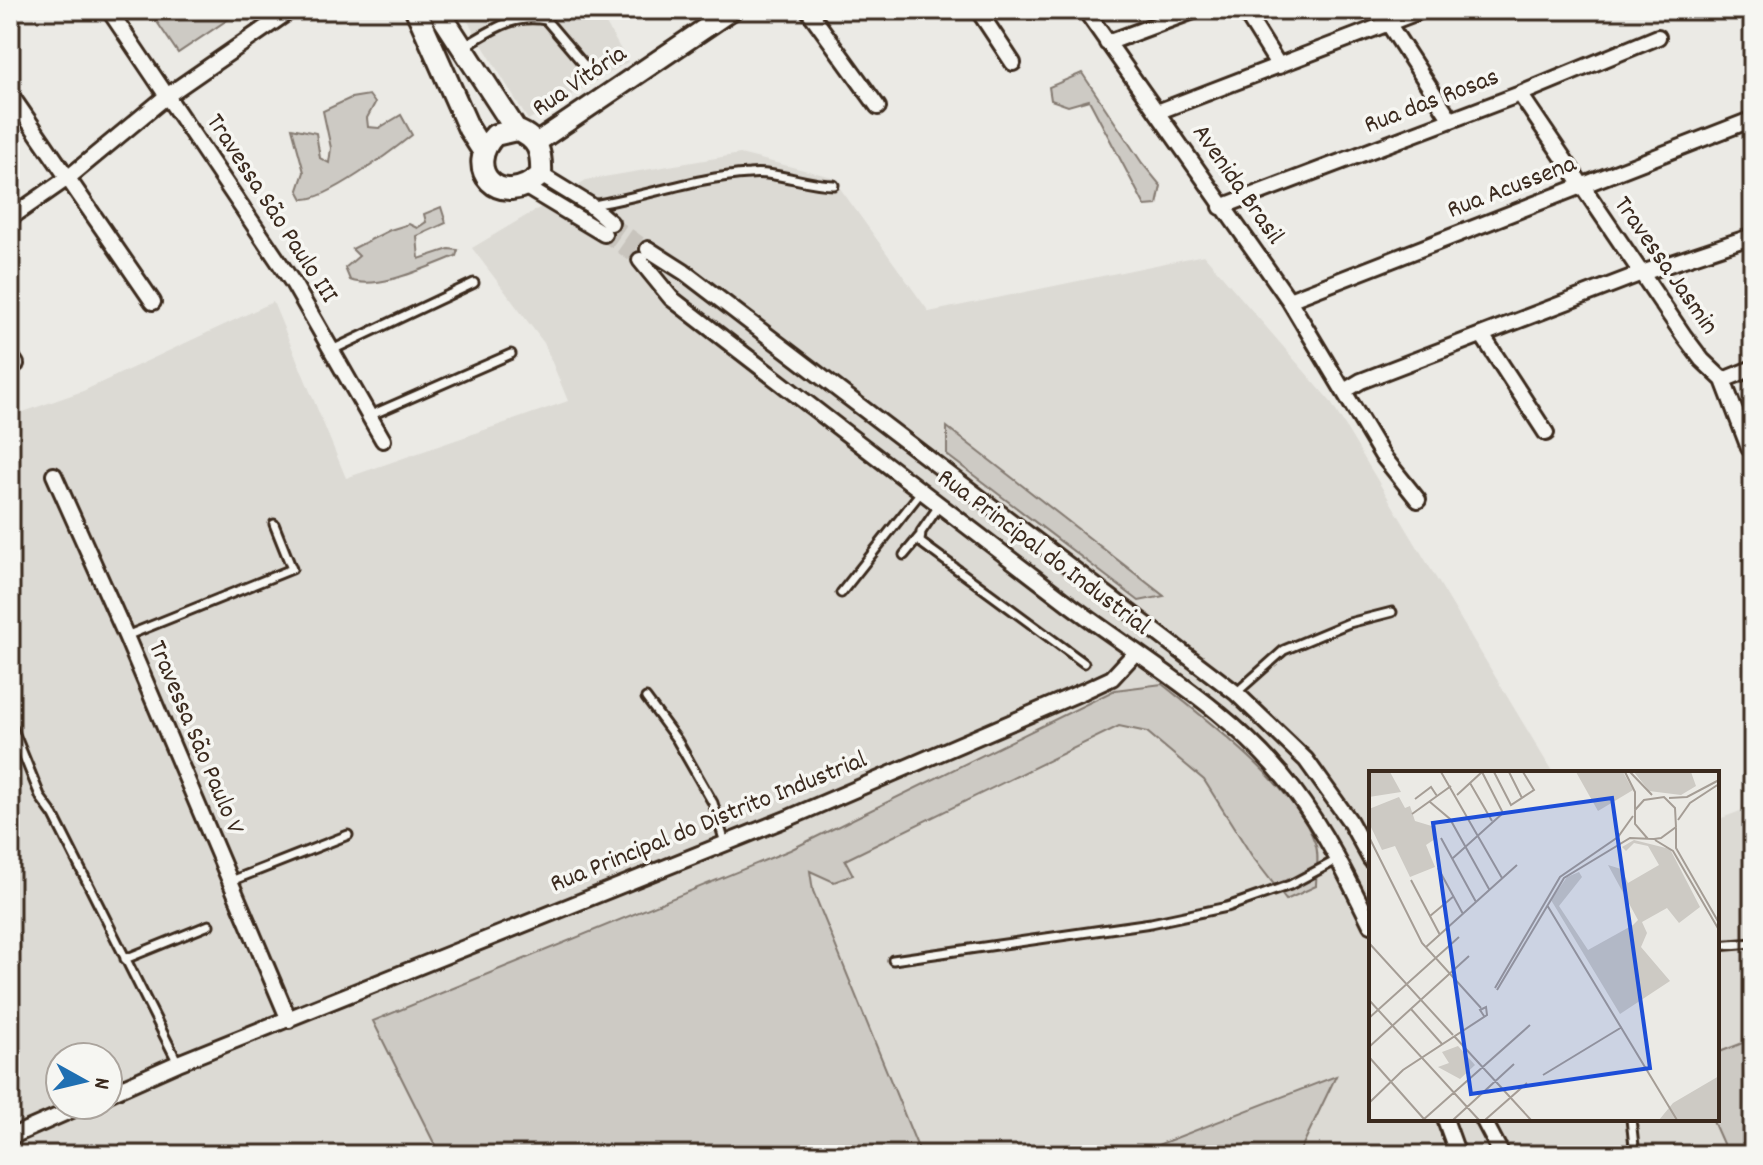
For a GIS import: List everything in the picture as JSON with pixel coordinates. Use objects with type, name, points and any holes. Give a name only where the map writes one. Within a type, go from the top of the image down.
[{"type":"main road","points":[[416,10],[469,129],[483,151]]},
{"type":"main road","points":[[438,10],[488,92],[516,130],[536,143],[542,158],[533,181],[514,191],[492,184],[482,163],[483,151],[495,135],[516,130]]},
{"type":"street","name":"Travessa São Paulo III","points":[[109,10],[293,283],[383,440]]},
{"type":"street","points":[[10,218],[69,177],[168,95],[291,10]]},
{"type":"street","name":"Rua Vitória","points":[[536,143],[732,10]]},
{"type":"street","points":[[808,10],[878,107]]},
{"type":"street","points":[[978,10],[1013,63]]},
{"type":"street","name":"Avenida Brasil","points":[[1085,10],[1289,300],[1324,361],[1346,390],[1382,455],[1418,500]]},
{"type":"street","points":[[1107,43],[1196,10]]},
{"type":"street","points":[[1244,10],[1279,66]]},
{"type":"street","points":[[1157,112],[1423,10]]},
{"type":"street","points":[[1388,23],[1451,120]]},
{"type":"street","name":"Rua das Rosas","points":[[1221,207],[1520,94],[1658,37]]},
{"type":"street","points":[[10,94],[153,302]]},
{"type":"street","name":"Travessa Jasmin","points":[[1520,94],[1702,360],[1723,380]]},
{"type":"street","name":"Rua Acussena","points":[[1289,300],[1753,119]]},
{"type":"street","points":[[533,181],[590,205],[608,228],[533,181]]},
{"type":"street","points":[[1346,390],[1361,381],[1642,273],[1753,236]]},
{"type":"street","name":"Rua Principal do Industrial","points":[[1367,842],[1306,760],[1236,693],[684,272],[644,255],[671,298],[1247,739],[1292,788],[1339,859],[1369,921]]},
{"type":"street","points":[[671,298],[684,272]]},
{"type":"street","points":[[1482,335],[1546,433]]},
{"type":"street","points":[[1753,368],[1723,380],[1749,448],[1753,451]]},
{"type":"street","name":"Travessa São Paulo V","points":[[54,475],[289,1020]]},
{"type":"street","name":"Rua Principal do Distrito Industrial","points":[[124,1087],[725,843],[1112,678],[1136,652]]},
{"type":"street","points":[[1339,859],[1367,842]]},
{"type":"street","points":[[10,1137],[46,1121]]},
{"type":"street","points":[[1446,1121],[1458,1155]]},
{"type":"street","points":[[1484,1121],[1502,1155]]},
{"type":"lane","points":[[462,47],[507,22],[528,16],[546,20],[592,74]]},
{"type":"lane","points":[[590,205],[633,199],[722,176],[753,173],[814,185],[834,185]]},
{"type":"lane","points":[[332,350],[474,283]]},
{"type":"lane","points":[[369,416],[511,354]]},
{"type":"lane","points":[[841,593],[921,492]]},
{"type":"lane","points":[[904,555],[939,506]]},
{"type":"lane","points":[[126,636],[292,569],[274,524]]},
{"type":"lane","points":[[919,537],[920,542],[1084,663]]},
{"type":"lane","points":[[1236,693],[1284,650],[1349,623],[1392,612]]},
{"type":"lane","points":[[646,698],[677,740],[713,803],[725,843]]},
{"type":"lane","points":[[10,722],[41,798],[54,816],[178,1063]]},
{"type":"lane","points":[[230,881],[348,835]]},
{"type":"lane","points":[[893,960],[1151,923],[1227,907],[1290,885],[1339,859]]},
{"type":"lane","points":[[125,959],[209,925]]},
{"type":"lane","points":[[1719,946],[1753,943]]},
{"type":"lane","points":[[1631,1121],[1635,1155]]},
{"type":"shaded area","points":[[149,10],[242,10],[178,53]]},
{"type":"shaded area","points":[[461,10],[598,10],[628,62],[528,120]]},
{"type":"shaded area","points":[[1082,73],[1161,186],[1157,205],[1145,206],[1089,100],[1068,106],[1051,100],[1049,87]]},
{"type":"shaded area","points":[[369,95],[375,103],[367,118],[368,127],[379,128],[401,115],[412,135],[342,184],[303,199],[298,190],[304,172],[292,128],[316,133],[320,158],[329,163],[331,148],[323,111],[351,98]]},
{"type":"shaded area","points":[[740,154],[832,177],[929,312],[1204,255],[1330,401],[1552,771],[1369,771],[1369,1121],[1719,1121],[1719,819],[1753,806],[1753,1155],[10,1155],[10,396],[23,412],[83,391],[273,302],[346,478],[568,401],[544,343],[472,248],[586,180]]},
{"type":"shaded area","points":[[441,207],[446,223],[417,236],[419,259],[449,249],[458,250],[456,256],[389,280],[361,283],[350,280],[345,268],[359,256],[352,249],[390,230],[409,224],[417,228],[426,222],[424,214]]},
{"type":"shaded area","points":[[947,427],[1164,596],[1139,601],[947,455]]},
{"type":"shaded area","points":[[1162,684],[1249,756],[1290,800],[1305,822],[1316,848],[1316,886],[1286,900],[1252,856],[1204,780],[1147,732],[1119,726],[845,860],[853,875],[834,882],[810,871],[813,891],[921,1155],[440,1155],[373,1021],[790,850],[1115,690]]},
{"type":"shaded area","points":[[1753,1039],[1753,1155],[1728,1155],[1713,1121],[1719,1121],[1719,1052]]},
{"type":"shaded area","points":[[1336,1076],[1298,1155],[1132,1155]]},
{"type":"tunnel","points":[[611,223],[648,249]]},
{"type":"tunnel","points":[[604,234],[640,260]]}]
